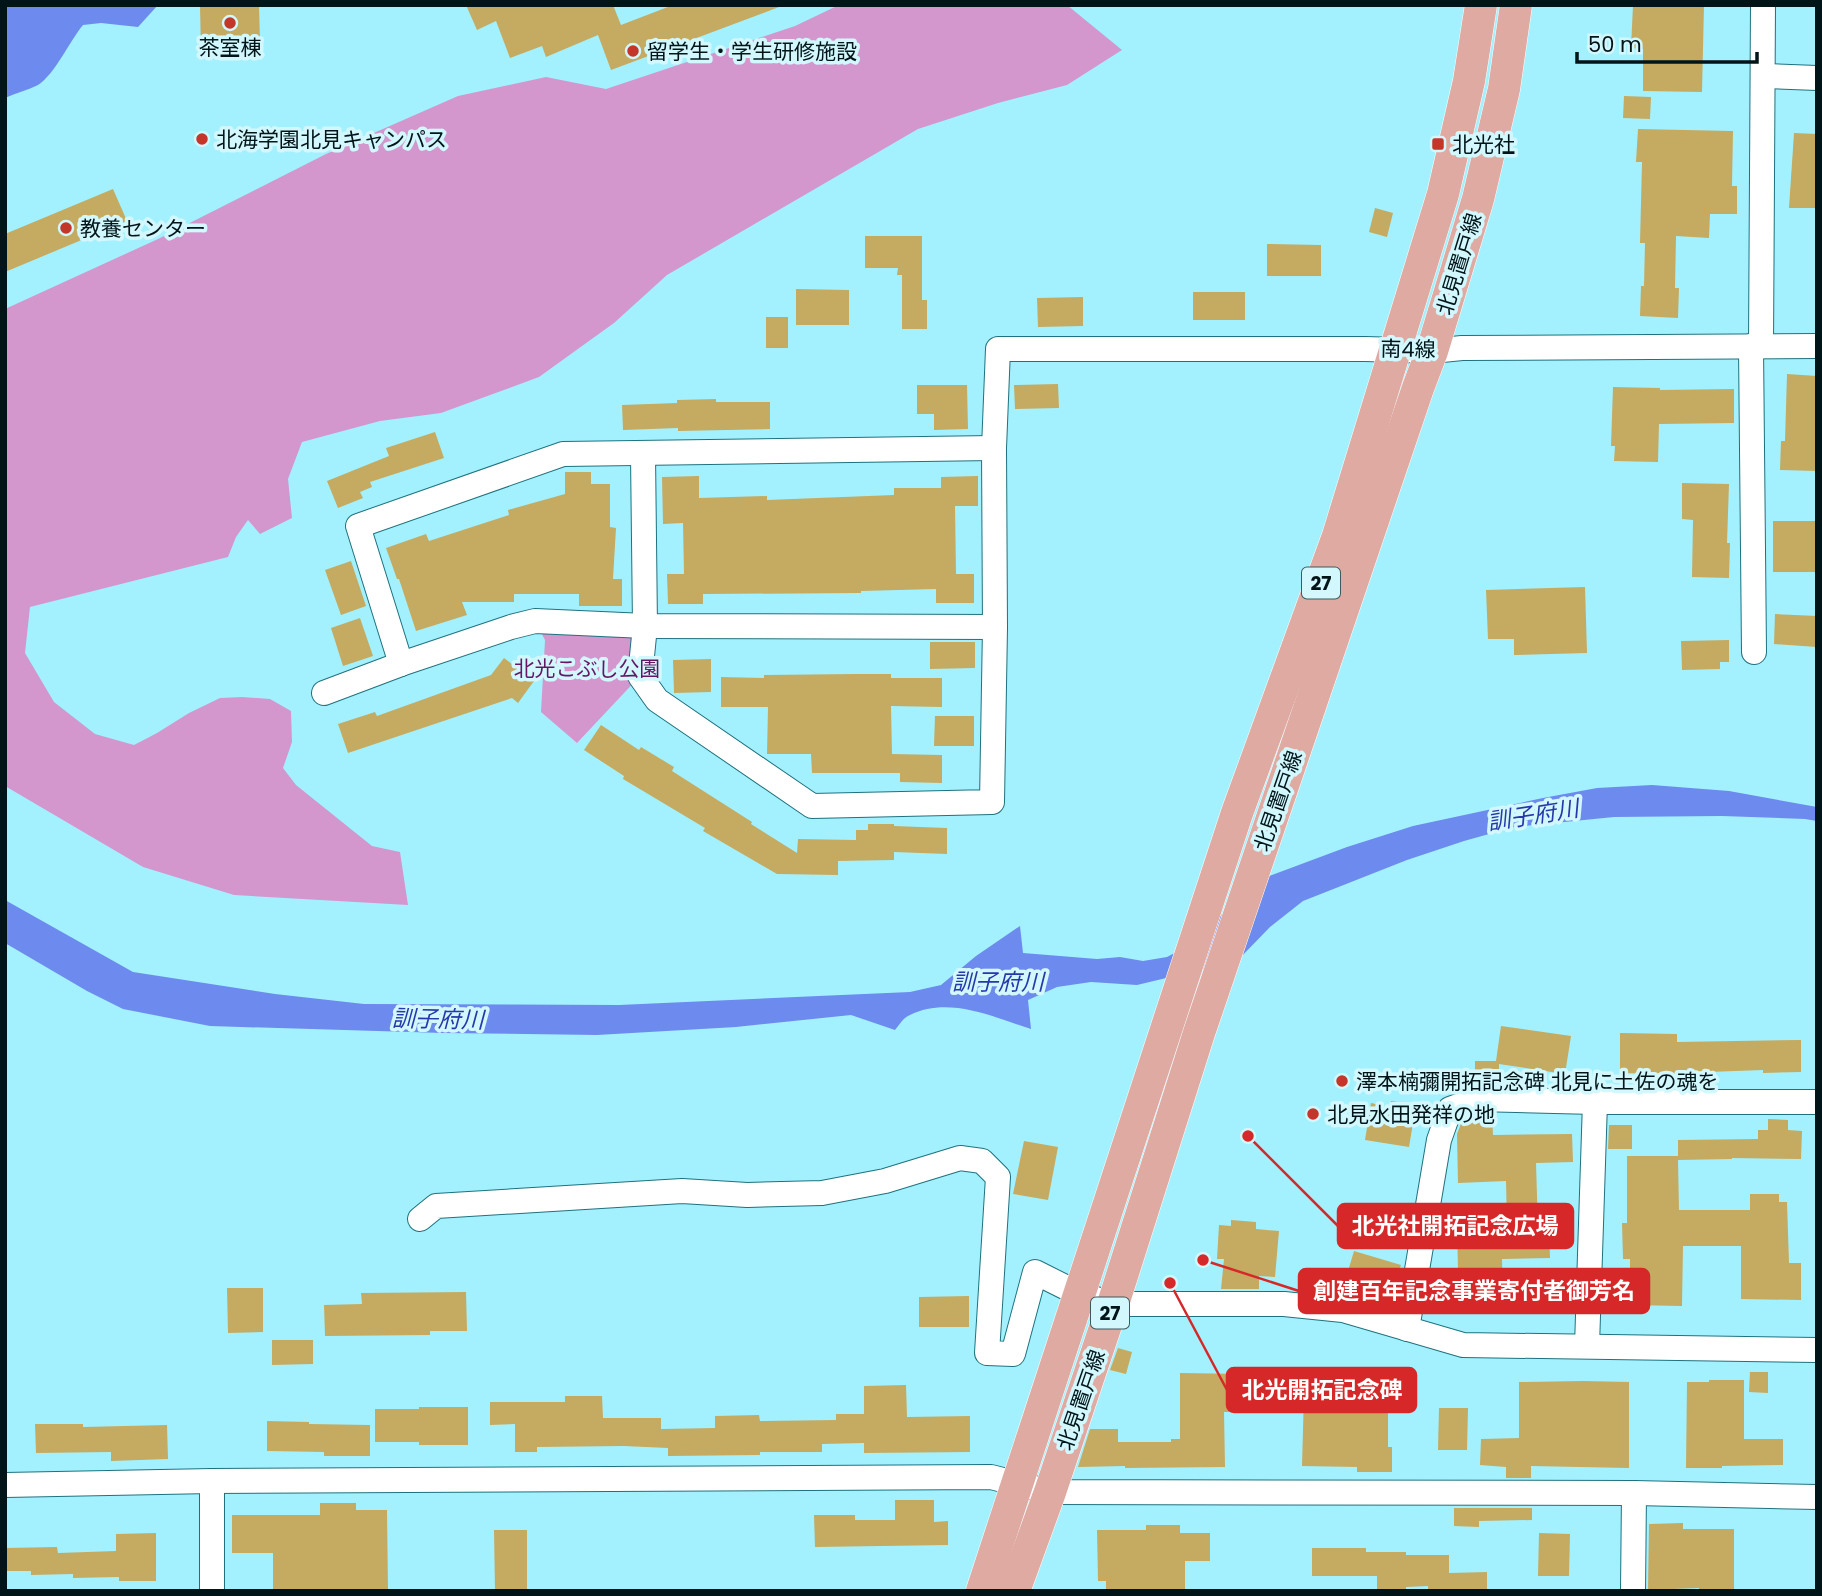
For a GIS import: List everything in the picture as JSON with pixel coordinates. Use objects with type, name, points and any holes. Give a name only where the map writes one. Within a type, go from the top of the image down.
[{"type":"main road","name":"北見置戸線","points":[[982,1591],[1237,813],[1338,536],[1443,194],[1469,81],[1481,5]]},
{"type":"main road","name":"北見置戸線","points":[[1014,1591],[1113,1304],[1199,1033],[1432,351],[1478,199],[1504,89],[1516,5]]},
{"type":"street","points":[[1754,652],[1756,346],[1764,76],[1763,5]]},
{"type":"street","points":[[1764,76],[1817,78]]},
{"type":"street","name":"南4線","points":[[994,448],[998,349],[1432,351],[1462,348],[1817,346]]},
{"type":"street","points":[[401,664],[358,526],[563,454],[994,448],[992,802],[812,806],[657,699],[640,676],[645,626],[643,454]]},
{"type":"street","points":[[324,693],[401,664],[535,621],[645,626],[995,626]]},
{"type":"street","points":[[1407,1329],[1439,1140],[1450,1110],[1477,1098],[1595,1102],[1817,1102]]},
{"type":"street","points":[[1587,1346],[1595,1102]]},
{"type":"street","points":[[420,1219],[436,1206],[682,1191],[747,1195],[822,1193],[885,1181],[960,1158],[982,1161],[998,1177],[987,1353],[1013,1354],[1035,1272],[1079,1294],[1113,1304],[1284,1304],[1343,1310],[1463,1345],[1817,1350]]},
{"type":"street","points":[[5,1485],[991,1477],[1050,1492],[1633,1493],[1817,1497]]},
{"type":"street","points":[[212,1482],[212,1591]]},
{"type":"street","points":[[1633,1493],[1633,1591]]},
{"type":"green space","points":[[839,5],[1067,5],[1122,50],[1067,85],[998,103],[918,129],[667,275],[614,323],[539,377],[441,413],[380,421],[302,442],[288,479],[292,518],[260,534],[248,520],[236,537],[228,557],[30,607],[25,653],[54,702],[95,734],[134,745],[220,698],[270,699],[291,711],[292,742],[283,768],[296,785],[372,846],[400,852],[408,905],[234,895],[143,867],[5,786],[5,309],[158,239],[326,154],[458,96],[546,77],[606,89],[795,26]]},
{"type":"green space","name":"北光こぶし公園","points":[[535,621],[645,626],[640,676],[577,743],[541,712],[545,640]]},
{"type":"water","points":[[5,5],[158,5],[138,27],[101,23],[83,25],[44,80],[34,87],[5,98]]},
{"type":"water","name":"訓子府川","points":[[1652,785],[1729,791],[1817,807],[1817,821],[1722,816],[1614,817],[1514,827],[1407,860],[1303,901],[1270,927],[1237,961],[1137,985],[1091,982],[1057,987],[1028,1000],[1031,1029],[971,1010],[940,1007],[908,1016],[895,1030],[851,1015],[736,1027],[597,1035],[210,1026],[123,1009],[5,943],[5,900],[133,972],[275,994],[364,1004],[619,1005],[910,992],[941,985],[976,956],[1020,926],[1023,953],[1097,959],[1120,957],[1143,961],[1167,957],[1192,944],[1256,881],[1347,847],[1413,826],[1543,798],[1597,788]]},
{"type":"building","name":"茶室棟","points":[[200,5],[259,5],[260,41],[238,41],[238,50],[222,50],[223,55],[201,55]]},
{"type":"building","points":[[466,5],[613,5],[621,25],[673,5],[779,7],[611,70],[598,35],[546,57],[542,46],[510,58],[496,21],[477,30]]},
{"type":"building","points":[[1633,5],[1704,5],[1702,92],[1643,91],[1643,49],[1631,48]]},
{"type":"building","points":[[1624,96],[1651,97],[1650,119],[1623,118]]},
{"type":"building","points":[[1638,129],[1733,131],[1732,186],[1737,186],[1737,214],[1710,214],[1709,238],[1676,236],[1675,288],[1679,288],[1678,318],[1640,316],[1645,243],[1640,243],[1642,162],[1636,162]]},
{"type":"building","points":[[1794,133],[1817,134],[1817,208],[1789,208]]},
{"type":"building","name":"教養センター","points":[[113,189],[127,221],[5,272],[5,234]]},
{"type":"building","points":[[1375,208],[1393,213],[1387,237],[1369,232]]},
{"type":"building","points":[[865,236],[922,236],[922,300],[927,300],[927,329],[902,329],[902,275],[897,275],[898,268],[865,268]]},
{"type":"building","points":[[1267,244],[1321,245],[1321,276],[1267,276]]},
{"type":"building","points":[[796,289],[849,290],[849,325],[796,325]]},
{"type":"building","points":[[1193,292],[1245,292],[1245,320],[1193,320]]},
{"type":"building","points":[[1083,297],[1083,326],[1038,327],[1037,298]]},
{"type":"building","points":[[766,317],[788,317],[788,348],[766,348]]},
{"type":"building","points":[[1787,374],[1817,376],[1817,471],[1780,470],[1781,441],[1785,441]]},
{"type":"building","points":[[1058,384],[1059,408],[1015,409],[1014,385]]},
{"type":"building","points":[[917,385],[967,385],[968,429],[934,430],[934,414],[917,414]]},
{"type":"building","points":[[1613,387],[1660,390],[1734,389],[1734,423],[1659,424],[1658,462],[1614,461],[1615,446],[1611,446]]},
{"type":"building","points":[[716,399],[716,402],[770,402],[770,429],[623,430],[622,405]]},
{"type":"building","points":[[435,432],[444,458],[370,482],[372,487],[360,492],[363,498],[338,508],[327,481],[389,456],[386,448]]},
{"type":"building","points":[[565,472],[591,472],[591,484],[610,484],[610,527],[616,528],[613,579],[622,579],[622,606],[579,606],[579,594],[514,594],[514,602],[462,602],[467,615],[416,631],[386,548],[426,534],[429,541],[509,515],[508,510],[565,494]]},
{"type":"building","points":[[699,476],[699,498],[767,496],[767,500],[894,495],[894,488],[941,488],[941,477],[978,476],[978,506],[955,506],[956,574],[974,574],[974,603],[936,603],[936,589],[861,593],[703,594],[703,604],[668,604],[667,574],[684,574],[683,523],[663,524],[662,477]]},
{"type":"building","points":[[1682,483],[1729,484],[1729,578],[1692,577],[1693,520],[1682,519]]},
{"type":"building","points":[[1773,521],[1817,521],[1817,572],[1773,572]]},
{"type":"building","points":[[351,561],[366,606],[341,615],[325,570]]},
{"type":"building","points":[[1585,587],[1587,653],[1514,655],[1514,639],[1488,639],[1486,590]]},
{"type":"building","points":[[1775,614],[1817,616],[1817,647],[1774,644]]},
{"type":"building","points":[[360,618],[373,656],[343,666],[331,628]]},
{"type":"building","points":[[1729,640],[1729,662],[1720,662],[1720,669],[1682,670],[1681,641]]},
{"type":"building","points":[[930,642],[975,642],[975,668],[930,669]]},
{"type":"building","points":[[504,658],[534,681],[518,703],[512,698],[348,753],[338,724],[375,712],[377,716],[491,675]]},
{"type":"building","points":[[711,659],[711,692],[674,693],[673,660]]},
{"type":"building","points":[[891,674],[891,678],[942,678],[942,707],[891,706],[892,754],[942,755],[942,783],[900,782],[900,773],[812,773],[811,754],[767,754],[768,707],[721,707],[721,677]]},
{"type":"building","points":[[935,716],[974,716],[974,746],[934,746]]},
{"type":"building","points":[[601,725],[639,750],[641,747],[674,767],[672,771],[797,853],[798,839],[856,840],[856,830],[868,830],[868,824],[894,824],[947,828],[947,854],[894,852],[894,860],[838,861],[838,875],[777,874],[703,831],[705,828],[623,779],[624,776],[584,750]]},
{"type":"building","points":[[1501,1026],[1571,1036],[1565,1074],[1499,1064],[1499,1083],[1475,1083],[1475,1061],[1496,1061]]},
{"type":"building","points":[[1620,1033],[1677,1034],[1677,1042],[1801,1040],[1801,1072],[1708,1072],[1708,1078],[1689,1078],[1689,1074],[1620,1073]]},
{"type":"building","points":[[1391,1101],[1416,1105],[1409,1147],[1365,1140],[1371,1103],[1390,1107]]},
{"type":"building","points":[[1473,1116],[1492,1116],[1493,1135],[1572,1134],[1573,1162],[1536,1163],[1538,1229],[1549,1229],[1550,1258],[1502,1259],[1503,1306],[1431,1307],[1432,1271],[1458,1271],[1457,1226],[1507,1225],[1506,1181],[1458,1183],[1457,1134],[1462,1121]]},
{"type":"building","points":[[1768,1119],[1788,1120],[1788,1130],[1802,1131],[1801,1159],[1678,1160],[1679,1210],[1750,1210],[1750,1194],[1779,1194],[1779,1202],[1787,1202],[1789,1263],[1801,1263],[1801,1300],[1741,1299],[1741,1246],[1683,1246],[1682,1306],[1630,1305],[1630,1259],[1623,1259],[1622,1223],[1627,1223],[1627,1156],[1678,1156],[1678,1140],[1758,1139],[1758,1130],[1768,1130]]},
{"type":"building","points":[[1609,1125],[1632,1125],[1632,1149],[1608,1149]]},
{"type":"building","points":[[1024,1141],[1058,1147],[1048,1200],[1013,1194]]},
{"type":"building","points":[[1231,1220],[1256,1222],[1256,1229],[1279,1231],[1275,1277],[1259,1276],[1259,1289],[1221,1289],[1224,1259],[1217,1259],[1219,1225],[1231,1226]]},
{"type":"building","points":[[1354,1251],[1401,1265],[1392,1292],[1378,1288],[1375,1297],[1343,1288]]},
{"type":"building","points":[[227,1288],[263,1288],[263,1332],[228,1333]]},
{"type":"building","points":[[466,1292],[467,1331],[430,1331],[430,1335],[325,1336],[324,1305],[362,1304],[361,1293]]},
{"type":"building","points":[[969,1296],[969,1327],[919,1327],[919,1297]]},
{"type":"building","points":[[272,1340],[313,1340],[313,1364],[272,1365]]},
{"type":"building","points":[[1118,1348],[1132,1352],[1126,1374],[1110,1370]]},
{"type":"building","points":[[1294,1370],[1330,1373],[1381,1372],[1381,1408],[1388,1408],[1388,1447],[1392,1447],[1392,1472],[1357,1472],[1357,1467],[1302,1466],[1304,1393],[1293,1392]]},
{"type":"building","points":[[1750,1372],[1768,1372],[1768,1393],[1749,1392]]},
{"type":"building","points":[[1180,1373],[1247,1374],[1247,1412],[1224,1412],[1225,1467],[1078,1467],[1090,1429],[1118,1429],[1118,1442],[1171,1442],[1171,1439],[1180,1439]]},
{"type":"building","points":[[1744,1380],[1744,1439],[1783,1439],[1783,1465],[1686,1468],[1687,1382]]},
{"type":"building","points":[[1519,1382],[1629,1382],[1629,1468],[1531,1466],[1531,1478],[1506,1478],[1506,1467],[1480,1465],[1481,1439],[1519,1438]]},
{"type":"building","points":[[906,1385],[907,1417],[970,1416],[970,1452],[864,1453],[864,1443],[822,1444],[822,1452],[760,1452],[760,1455],[668,1456],[668,1448],[624,1446],[537,1447],[537,1452],[515,1452],[515,1424],[490,1425],[490,1402],[565,1402],[565,1396],[602,1396],[603,1418],[661,1418],[661,1429],[715,1428],[715,1416],[759,1415],[760,1421],[836,1420],[836,1414],[864,1414],[864,1386]]},
{"type":"building","points":[[468,1407],[468,1445],[375,1442],[375,1409]]},
{"type":"building","points":[[1439,1408],[1468,1408],[1467,1450],[1438,1450]]},
{"type":"building","points":[[267,1421],[370,1425],[370,1456],[324,1456],[324,1452],[267,1451]]},
{"type":"building","points":[[35,1424],[83,1424],[83,1427],[167,1425],[168,1459],[111,1461],[111,1452],[36,1453]]},
{"type":"building","points":[[895,1500],[934,1500],[934,1522],[948,1521],[948,1545],[815,1547],[814,1515],[855,1515],[855,1520],[895,1520]]},
{"type":"building","points":[[320,1503],[356,1503],[356,1510],[387,1510],[388,1591],[273,1591],[273,1553],[232,1553],[232,1515],[320,1515]]},
{"type":"building","points":[[1454,1508],[1532,1508],[1532,1520],[1479,1521],[1479,1527],[1454,1526]]},
{"type":"building","points":[[1683,1523],[1683,1529],[1734,1529],[1734,1591],[1699,1591],[1699,1588],[1648,1590],[1649,1524]]},
{"type":"building","points":[[1146,1525],[1180,1525],[1180,1533],[1210,1533],[1210,1561],[1185,1561],[1185,1591],[1106,1591],[1106,1581],[1098,1581],[1097,1530],[1146,1530]]},
{"type":"building","points":[[494,1530],[527,1530],[527,1591],[495,1591]]},
{"type":"building","points":[[156,1533],[156,1581],[119,1581],[119,1577],[73,1578],[73,1574],[31,1575],[31,1571],[5,1571],[5,1548],[57,1547],[58,1553],[116,1551],[116,1534]]},
{"type":"building","points":[[1539,1533],[1570,1534],[1569,1576],[1538,1576]]},
{"type":"building","points":[[1312,1548],[1366,1548],[1366,1552],[1449,1555],[1449,1573],[1487,1572],[1487,1591],[1428,1591],[1428,1586],[1377,1589],[1377,1576],[1312,1576]]},
{"type":"place","name":"茶室棟","points":[[230,23]]},
{"type":"place","name":"留学生・学生研修施設","points":[[633,51]]},
{"type":"place","name":"北海学園北見キャンパス","points":[[202,139]]},
{"type":"place","name":"北光社","points":[[1438,144]]},
{"type":"place","name":"教養センター","points":[[66,228]]},
{"type":"place","name":"澤本楠彌開拓記念碑 北見に土佐の魂を","points":[[1342,1081]]},
{"type":"place","name":"北見水田発祥の地","points":[[1313,1114]]},
{"type":"place","name":"北光社開拓記念広場","points":[[1248,1136]]},
{"type":"place","name":"創建百年記念事業寄付者御芳名","points":[[1203,1260]]},
{"type":"place","name":"北光開拓記念碑","points":[[1170,1283]]}]
